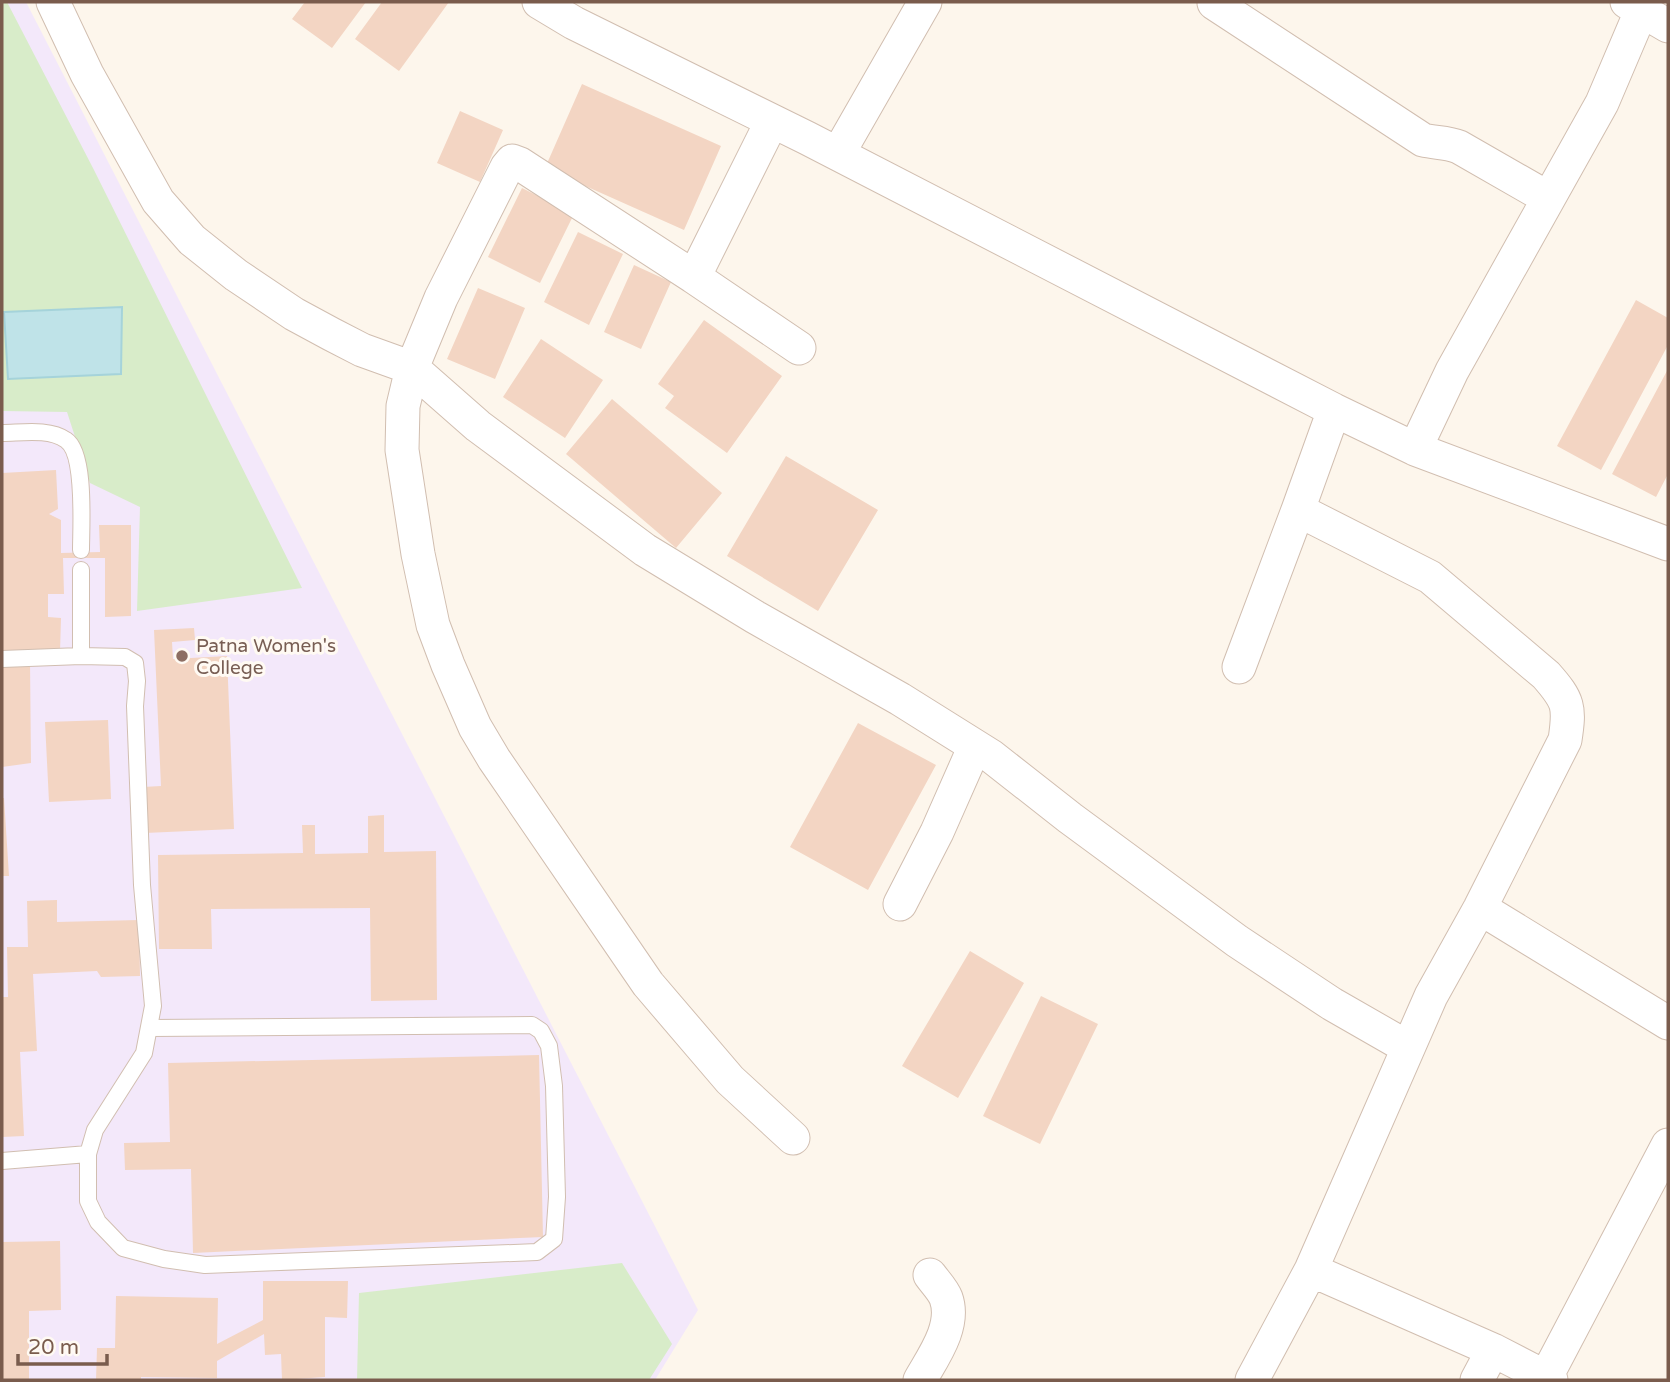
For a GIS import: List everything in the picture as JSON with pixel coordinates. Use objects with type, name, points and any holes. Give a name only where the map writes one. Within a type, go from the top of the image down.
[{"type":"street","points":[[53,2],[87,74],[158,201],[192,240],[236,275],[294,314],[362,350],[412,368],[478,426],[645,550],[755,617],[900,699],[975,746],[1237,941],[1332,1004],[1407,1046]]},
{"type":"street","points":[[538,2],[578,12],[772,121],[1415,449],[1668,544]]},
{"type":"street","points":[[838,155],[925,2]]},
{"type":"street","points":[[1214,3],[1423,140],[1459,147],[1548,198]]},
{"type":"street","points":[[1415,449],[1452,371],[1602,103],[1645,10]]},
{"type":"street","points":[[694,277],[772,121]]},
{"type":"street","points":[[793,1138],[730,1080],[648,984],[520,800],[475,727],[433,625],[418,554],[402,450],[403,406],[412,368],[441,298],[512,161],[694,277],[799,348]]},
{"type":"street","points":[[1239,667],[1334,410]]},
{"type":"street","points":[[1252,1380],[1311,1270],[1431,996],[1480,908],[1565,740],[1569,712],[1561,692],[1546,675],[1430,577],[1298,510]]},
{"type":"street","points":[[900,905],[937,832],[975,746]]},
{"type":"street","points":[[1480,908],[1668,1023]]},
{"type":"street","points":[[1311,1270],[1493,1350],[1548,1379],[1668,1145]]},
{"type":"street","points":[[920,1380],[942,1341],[948,1320],[946,1298],[930,1275]]},
{"type":"street","points":[[1477,1380],[1493,1350]]},
{"type":"lane","points":[[2,433],[42,433],[66,439],[76,451],[81,499],[81,550]]},
{"type":"lane","points":[[81,570],[81,656]]},
{"type":"lane","points":[[2,659],[125,657],[135,663],[141,872],[153,1006],[144,1053],[95,1130],[88,1154],[88,1201],[98,1223],[122,1248],[164,1259],[205,1265],[537,1252],[554,1239],[557,1197],[554,1086],[549,1046],[541,1031],[532,1026],[150,1028]]},
{"type":"lane","points":[[2,1161],[88,1154]]},
{"type":"shaded area","name":"Patna Women's College","points":[[2,2],[26,2],[698,1310],[655,1380],[2,1380]]},
{"type":"green space","points":[[2,2],[7,2],[94,170],[302,588],[137,611],[140,507],[90,483],[67,412],[2,411]]},
{"type":"green space","points":[[622,1263],[672,1344],[649,1380],[357,1380],[359,1293]]},
{"type":"water","points":[[122,307],[121,374],[8,379],[4,312]]},
{"type":"building","points":[[305,2],[366,2],[332,48],[292,19]]},
{"type":"building","points":[[382,2],[449,2],[399,71],[355,39]]},
{"type":"building","points":[[582,84],[721,146],[684,230],[545,168]]},
{"type":"building","points":[[460,111],[503,130],[480,182],[437,163]]},
{"type":"building","points":[[522,188],[574,214],[540,283],[488,257]]},
{"type":"building","points":[[578,232],[623,254],[589,325],[544,302]]},
{"type":"building","points":[[634,265],[671,282],[641,349],[604,332]]},
{"type":"building","points":[[478,288],[525,308],[495,379],[447,359]]},
{"type":"building","points":[[1636,300],[1668,318],[1668,345],[1601,470],[1557,446]]},
{"type":"building","points":[[704,320],[782,376],[727,453],[665,408],[674,396],[658,384]]},
{"type":"building","points":[[541,339],[603,380],[565,438],[503,397]]},
{"type":"building","points":[[1668,369],[1668,474],[1656,497],[1612,474]]},
{"type":"building","points":[[612,399],[722,493],[676,548],[566,454]]},
{"type":"building","points":[[786,456],[878,510],[818,611],[727,556]]},
{"type":"building","points":[[56,470],[58,509],[49,514],[61,520],[61,553],[100,552],[99,525],[131,525],[131,616],[105,617],[105,558],[63,558],[64,594],[48,594],[48,617],[61,618],[60,652],[2,652],[2,473]]},
{"type":"building","points":[[194,628],[195,640],[172,642],[173,659],[227,656],[234,829],[145,833],[143,787],[161,786],[154,630]]},
{"type":"building","points":[[2,661],[30,661],[31,763],[2,767]]},
{"type":"building","points":[[108,720],[111,799],[49,802],[45,722]]},
{"type":"building","points":[[858,723],[936,765],[868,890],[790,847]]},
{"type":"building","points":[[4,798],[9,876],[2,876]]},
{"type":"building","points":[[384,815],[384,852],[436,851],[437,1000],[371,1001],[370,908],[211,909],[212,949],[159,949],[158,855],[303,853],[302,825],[315,825],[315,854],[368,853],[368,816]]},
{"type":"building","points":[[57,900],[57,922],[139,920],[140,976],[101,977],[97,971],[33,974],[37,1051],[20,1052],[24,1136],[2,1137],[2,997],[8,997],[7,947],[28,947],[27,901]]},
{"type":"building","points":[[970,951],[1024,983],[958,1098],[902,1066]]},
{"type":"building","points":[[1041,996],[1098,1024],[1040,1144],[983,1116]]},
{"type":"building","points":[[539,1055],[543,1237],[193,1253],[191,1169],[125,1170],[124,1143],[170,1142],[168,1063]]},
{"type":"building","points":[[60,1241],[61,1310],[29,1311],[29,1380],[2,1380],[2,1242]]},
{"type":"building","points":[[263,1281],[348,1281],[347,1318],[325,1317],[325,1377],[282,1380],[281,1354],[265,1355],[264,1334],[217,1361],[217,1378],[141,1377],[141,1380],[96,1380],[97,1348],[115,1348],[116,1296],[218,1298],[217,1344],[263,1320]]},
{"type":"place","name":"Patna Women's College","points":[[182,656]]}]
